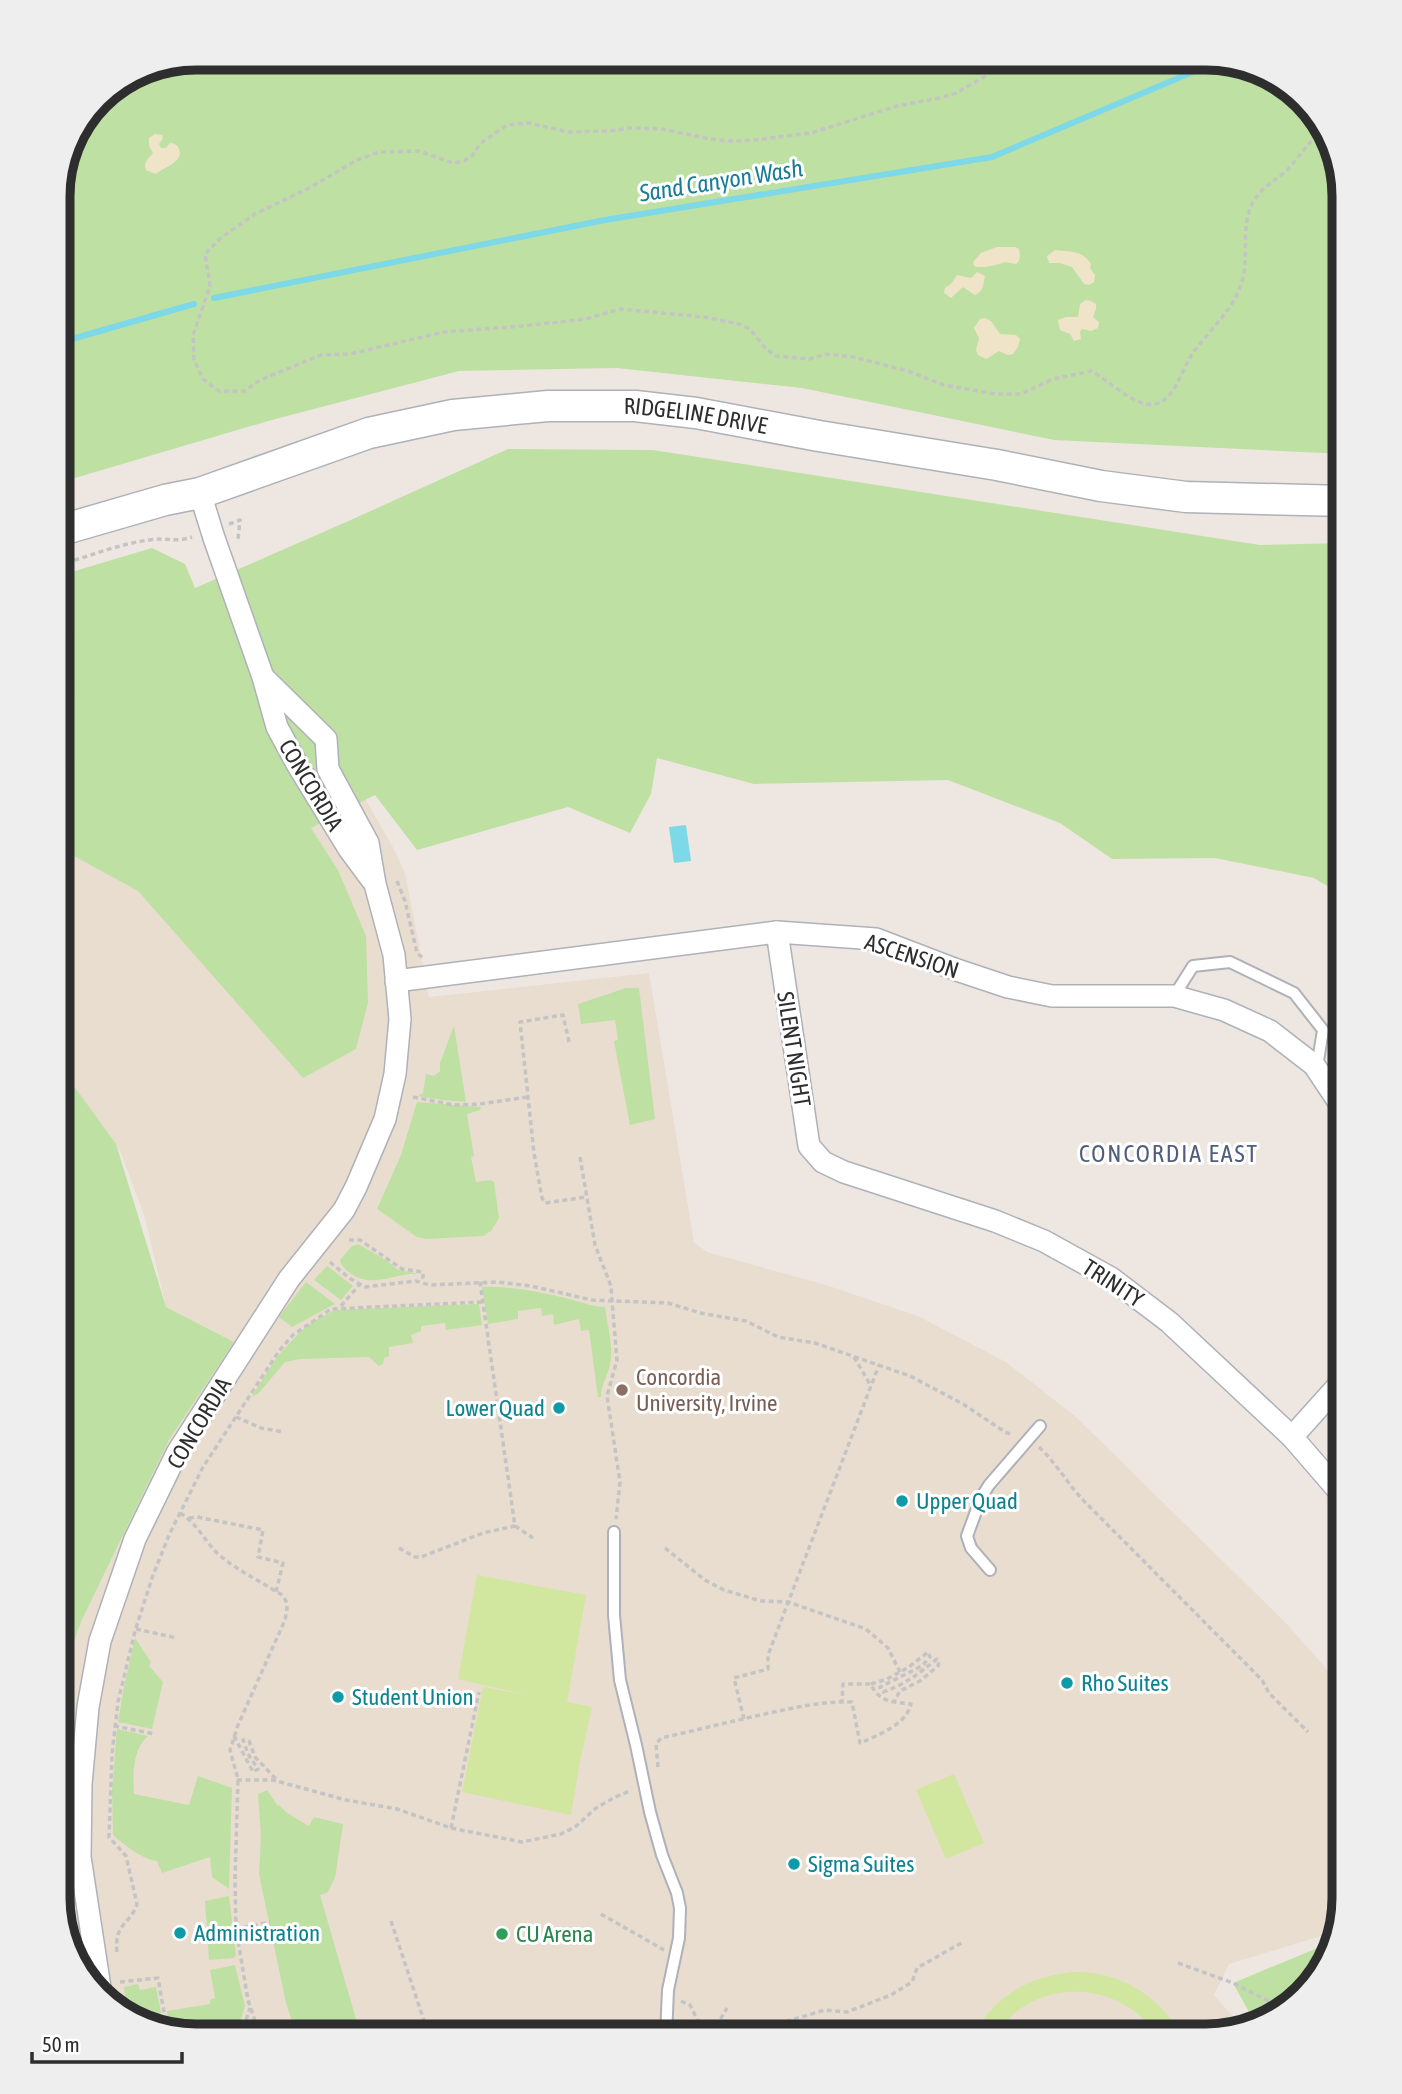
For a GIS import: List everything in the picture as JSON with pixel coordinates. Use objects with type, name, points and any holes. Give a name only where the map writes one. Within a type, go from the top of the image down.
[{"type":"street","name":"RIDGELINE DRIVE","points":[[70,528],[165,500],[200,493],[369,433],[453,415],[548,406],[623,406],[696,413],[997,465],[1101,486],[1174,496],[1332,501]]},
{"type":"street","name":"CONCORDIA","points":[[200,493],[263,677],[277,727],[349,849],[375,884]]},
{"type":"street","name":"CONCORDIA","points":[[99,1978],[80,1857],[80,1784],[86,1720],[100,1641],[135,1539],[177,1453],[289,1279],[344,1210],[384,1119],[395,1074],[400,1019],[394,956],[375,884],[368,843],[328,769],[326,739],[263,677]]},
{"type":"street","name":"ASCENSION","points":[[396,981],[777,932],[876,939],[1008,987],[1052,996],[1174,996],[1224,1010],[1270,1031],[1317,1070],[1332,1092]]},
{"type":"street","name":"SILENT NIGHT","points":[[777,932],[809,1146],[823,1162]]},
{"type":"street","name":"TRINITY","points":[[823,1162],[844,1172],[1007,1226],[1044,1241],[1111,1278],[1169,1322],[1292,1437],[1332,1483]]},
{"type":"street","points":[[1292,1437],[1332,1393]]},
{"type":"lane","points":[[1174,996],[1194,966],[1230,962],[1294,993],[1323,1030],[1317,1070]]},
{"type":"lane","points":[[990,1570],[971,1548],[967,1536],[981,1498],[989,1485],[1040,1426]]},
{"type":"lane","points":[[614,1532],[614,1615],[620,1679],[650,1812],[680,1908],[681,1921],[667,2024]]},
{"type":"path","points":[[991,70],[956,93],[940,99],[897,106],[811,133],[754,141],[730,141],[646,127],[568,132],[529,123],[507,125],[480,144],[472,156],[464,161],[453,163],[419,151],[379,152],[357,160],[311,187],[255,214],[234,228],[205,254],[210,286],[192,335],[194,360],[203,379],[219,391],[245,391],[260,380],[321,355],[350,354],[444,332],[586,319],[620,309],[704,317],[739,324],[750,329],[766,349],[776,356],[810,359],[826,354],[853,357],[908,371],[944,385],[995,394],[1021,394],[1053,379],[1091,371],[1142,404],[1157,403],[1171,393],[1192,354],[1234,301],[1243,279],[1249,211],[1257,196],[1269,183],[1284,173],[1316,135]]},
{"type":"path","points":[[70,562],[146,540],[164,538],[178,542]]},
{"type":"path","points":[[569,1042],[563,1015],[520,1022],[534,1153],[542,1198],[545,1203],[587,1197]]},
{"type":"path","points":[[413,1097],[454,1105],[528,1097]]},
{"type":"path","points":[[580,1157],[595,1245],[611,1286],[617,1360],[607,1396],[620,1482],[614,1532]]},
{"type":"path","points":[[348,1240],[360,1240],[402,1269],[423,1272],[423,1282]]},
{"type":"path","points":[[330,1262],[349,1278],[373,1287],[416,1281],[429,1284],[480,1282],[531,1286],[592,1300],[612,1301]]},
{"type":"path","points":[[480,1282],[515,1525],[533,1538]]},
{"type":"path","points":[[341,1306],[360,1284]]},
{"type":"path","points":[[117,1954],[116,1941],[122,1924],[137,1904],[126,1856],[109,1837],[114,1726],[136,1629],[156,1569],[203,1467],[279,1351],[293,1335],[331,1309],[482,1302]]},
{"type":"path","points":[[853,1356],[871,1386]]},
{"type":"path","points":[[744,1719],[734,1678],[768,1669],[768,1655],[879,1365]]},
{"type":"path","points":[[236,1417],[261,1428],[284,1432]]},
{"type":"path","points":[[180,1513],[189,1518],[227,1561],[276,1592],[286,1600],[288,1607],[285,1620],[230,1750],[237,1780],[236,1929],[248,2000],[256,2024]]},
{"type":"path","points":[[189,1518],[197,1517],[263,1530],[258,1557],[283,1563],[276,1592]]},
{"type":"path","points":[[399,1548],[415,1557],[421,1557],[483,1533],[515,1525]]},
{"type":"path","points":[[665,1549],[705,1580],[724,1590],[761,1601],[788,1602],[866,1629],[888,1648],[900,1672]]},
{"type":"path","points":[[136,1629],[177,1637]]},
{"type":"path","points":[[842,1702],[843,1684],[871,1684],[887,1679],[928,1652],[930,1657],[922,1666],[880,1687],[883,1692],[902,1685],[937,1660],[939,1662],[938,1666],[920,1681],[900,1691],[894,1702]]},
{"type":"path","points":[[852,1702],[860,1743],[905,1718],[911,1704],[888,1702],[873,1691],[871,1684]]},
{"type":"path","points":[[451,1828],[479,1692]]},
{"type":"path","points":[[114,1726],[155,1734]]},
{"type":"path","points":[[234,1737],[258,1780]]},
{"type":"path","points":[[253,1772],[258,1769],[243,1740],[249,1741],[255,1756],[279,1782]]},
{"type":"path","points":[[237,1780],[279,1782],[346,1800],[397,1809],[429,1821]]},
{"type":"path","points":[[601,1914],[675,1956]]},
{"type":"path","points":[[391,1921],[425,2024]]},
{"type":"path","points":[[236,1929],[270,1922]]},
{"type":"path","points":[[783,2024],[825,2010],[847,2012],[891,1995],[912,1982],[917,1968],[962,1942]]},
{"type":"path","points":[[1178,1963],[1233,1983],[1274,2004]]},
{"type":"path","points":[[120,1974],[121,1999]]},
{"type":"path","points":[[120,1982],[158,1978],[165,2020]]},
{"type":"path","points":[[668,2000],[690,2005],[700,2024]]},
{"type":"path","points":[[245,2024],[251,2007]]},
{"type":"path","points":[[715,2024],[727,2008]]},
{"type":"shaded area","name":"Concordia University, Irvine","points":[[257,753],[363,795],[405,873],[429,997],[649,973],[694,1242],[707,1252],[826,1285],[918,1316],[1006,1362],[1076,1417],[1287,1624],[1332,1675],[1332,1898],[1326,1935],[1229,1964],[1214,1995],[1236,2020],[1206,2024],[188,2024],[172,2022],[140,2011],[119,1998],[96,1975],[87,1961],[74,1930],[71,1914],[70,1653],[81,1622],[169,1440],[234,1342],[166,1307],[145,1218],[121,1153],[70,1081],[70,858]]},
{"type":"green space","points":[[188,70],[1214,70],[1230,72],[1262,83],[1283,96],[1306,119],[1328,164],[1332,196],[1332,453],[1054,440],[802,388],[617,368],[459,371],[268,421],[70,479],[72,172],[83,140],[107,107],[126,91],[164,74]]},
{"type":"green space","points":[[508,449],[653,450],[1260,545],[1332,543],[1332,889],[1314,878],[1215,858],[1112,859],[1060,823],[948,780],[754,784],[657,758],[651,794],[630,833],[568,807],[417,850],[375,795],[311,828],[338,870],[366,936],[368,1003],[356,1049],[303,1078],[138,891],[74,856],[70,858],[70,572],[152,548],[185,564],[195,588]]},
{"type":"green space","points":[[626,988],[639,988],[655,1119],[630,1125],[614,1041],[618,1040],[615,1020],[581,1024],[578,1004]]},
{"type":"green space","points":[[454,1026],[466,1102],[418,1096],[423,1093],[426,1074],[434,1076],[440,1071],[440,1063]]},
{"type":"green space","points":[[70,1081],[116,1144],[166,1307],[234,1342],[169,1440],[81,1622],[70,1653]]},
{"type":"green space","points":[[417,1102],[481,1107],[480,1110],[467,1114],[474,1156],[471,1157],[476,1182],[494,1182],[499,1218],[491,1231],[483,1236],[427,1239],[417,1237],[377,1209],[401,1155]]},
{"type":"green space","points":[[358,1244],[398,1270],[420,1274],[376,1280],[359,1278],[345,1269],[340,1260],[352,1246]]},
{"type":"green space","points":[[327,1266],[353,1286],[341,1300],[314,1280]]},
{"type":"green space","points":[[306,1282],[335,1304],[292,1327],[279,1317]]},
{"type":"green space","points":[[482,1287],[532,1291],[605,1307],[611,1357],[601,1397],[598,1397],[589,1330],[581,1331],[579,1319],[554,1325],[553,1314],[542,1316],[541,1308],[518,1311],[518,1319],[488,1324]]},
{"type":"green space","points":[[479,1304],[482,1325],[446,1330],[445,1323],[421,1326],[421,1331],[411,1335],[413,1343],[389,1347],[389,1356],[384,1358],[383,1364],[379,1366],[369,1357],[300,1359],[285,1362],[258,1394],[252,1396],[277,1357],[299,1333],[312,1322],[335,1310]]},
{"type":"green space","points":[[477,1575],[586,1595],[567,1702],[592,1707],[571,1815],[462,1792],[483,1687],[532,1696],[458,1679]]},
{"type":"green space","points":[[135,1638],[151,1662],[149,1666],[163,1682],[152,1729],[118,1722]]},
{"type":"green space","points":[[117,1729],[148,1736],[136,1755],[134,1794],[189,1805],[198,1776],[232,1788],[229,1889],[212,1877],[210,1857],[162,1873],[157,1861],[139,1855],[113,1835],[112,1790]]},
{"type":"green space","points":[[954,1774],[984,1843],[946,1859],[916,1790]]},
{"type":"green space","points":[[267,1790],[278,1806],[309,1826],[314,1817],[343,1824],[335,1878],[327,1893],[320,1895],[358,2024],[293,2024],[286,2003],[259,1874],[261,1837],[258,1794]]},
{"type":"green space","points":[[229,1896],[236,1955],[234,1958],[209,1960],[205,1901]]},
{"type":"green space","points":[[1322,1946],[1306,1975],[1295,1987],[1283,1998],[1254,2014],[1251,2015],[1233,1983]]},
{"type":"green space","points":[[235,1965],[245,2006],[240,2024],[188,2024],[168,2021],[167,2011],[210,2004],[210,2000],[215,1998],[210,1970]]},
{"type":"green space","points":[[1093,1973],[1124,1982],[1151,1999],[1174,2024],[1148,2024],[1135,2012],[1115,2000],[1094,1994],[1071,1992],[1049,1995],[1029,2004],[1004,2024],[981,2024],[992,2009],[1016,1990],[1045,1977]]},
{"type":"green space","points":[[138,1984],[140,1990],[156,1987],[162,2019],[126,2003],[124,1987]]},
{"type":"green space","points":[[1056,2020],[1116,2024],[1061,2024]]},
{"type":"sand","points":[[155,134],[162,135],[159,144],[161,148],[166,148],[170,143],[175,144],[180,154],[173,163],[156,174],[145,167],[153,153],[149,138]]},
{"type":"sand","points":[[997,247],[1019,249],[1018,262],[974,266],[973,262],[981,253]]},
{"type":"sand","points":[[1055,250],[1075,252],[1088,259],[1095,275],[1094,282],[1084,284],[1072,267],[1049,263],[1047,256]]},
{"type":"sand","points":[[977,272],[985,276],[983,287],[975,295],[963,287],[951,298],[944,293],[945,288],[957,275],[971,278]]},
{"type":"sand","points":[[1086,300],[1096,304],[1093,317],[1099,322],[1098,328],[1091,331],[1082,329],[1081,339],[1074,341],[1070,334],[1060,330],[1058,320],[1078,317],[1080,304]]},
{"type":"sand","points":[[980,319],[991,321],[1000,334],[1016,335],[1020,339],[1013,354],[999,351],[986,359],[978,355],[976,350],[979,338],[974,328]]},
{"type":"water","points":[[686,825],[691,861],[674,863],[669,827]]},
{"type":"waterway","name":"Sand Canyon Wash","points":[[214,298],[605,220],[992,157],[1197,70]]},
{"type":"waterway","name":"Sand Canyon Wash","points":[[70,340],[194,304]]},
{"type":"place","name":"Concordia University, Irvine","points":[[622,1390]]},
{"type":"place","name":"Lower Quad","points":[[559,1408]]},
{"type":"place","name":"Upper Quad","points":[[902,1501]]},
{"type":"place","name":"Rho Suites","points":[[1067,1683]]},
{"type":"place","name":"Student Union","points":[[338,1697]]},
{"type":"place","name":"Sigma Suites","points":[[794,1864]]},
{"type":"place","name":"Administration","points":[[180,1933]]},
{"type":"place","name":"CU Arena","points":[[502,1934]]},
{"type":"district","name":"CONCORDIA EAST","points":[[1169,1154]]}]
